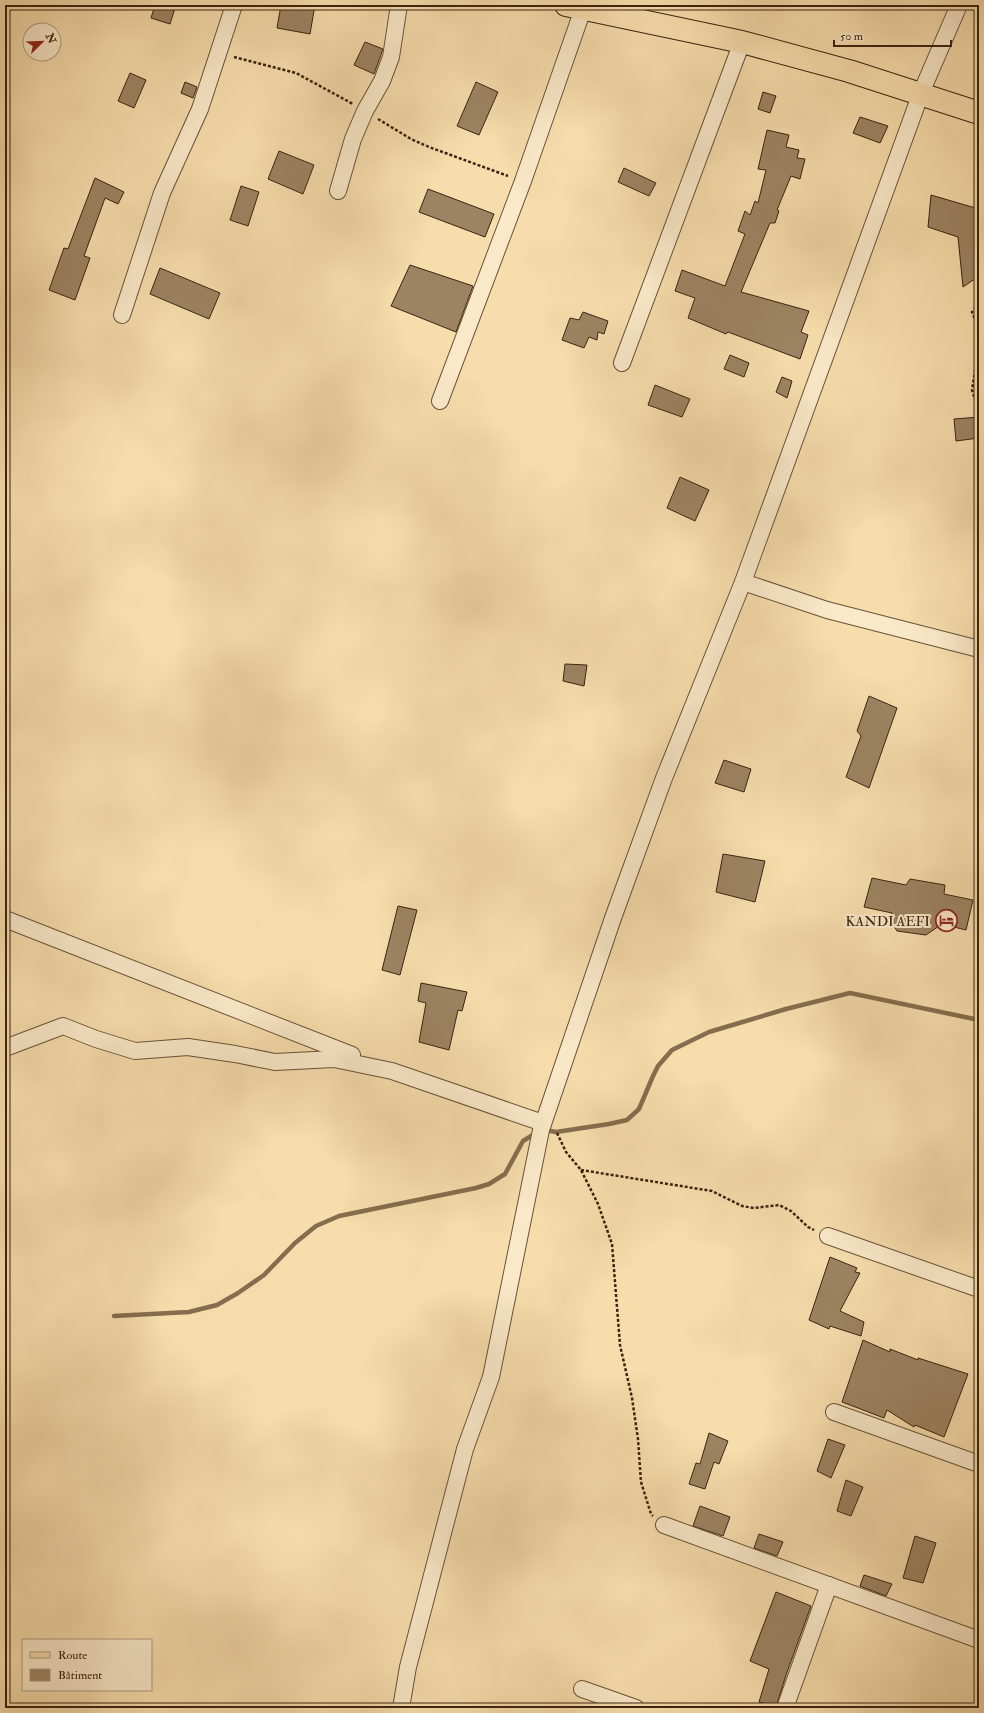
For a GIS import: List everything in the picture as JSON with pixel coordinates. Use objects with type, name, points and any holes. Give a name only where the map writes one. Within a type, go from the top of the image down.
[{"type":"main road","points":[[574,7],[621,10],[849,71],[979,113]]},
{"type":"street","points":[[122,315],[162,193],[200,109],[234,5]]},
{"type":"street","points":[[338,191],[354,139],[365,111],[382,81],[391,57],[399,5]]},
{"type":"street","points":[[401,1708],[408,1667],[465,1449],[491,1377],[544,1120],[613,918],[656,800],[743,582],[920,93],[959,5]]},
{"type":"street","points":[[440,401],[524,181],[574,7]]},
{"type":"street","points":[[622,363],[742,42]]},
{"type":"street","points":[[743,582],[827,610],[979,649]]},
{"type":"street","points":[[5,919],[392,1072],[544,1120]]},
{"type":"street","points":[[5,1048],[63,1026],[96,1039],[135,1050],[188,1046],[275,1062],[334,1059],[392,1072]]},
{"type":"street","points":[[828,1236],[979,1289]]},
{"type":"street","points":[[834,1412],[979,1464]]},
{"type":"street","points":[[664,1525],[979,1640]]},
{"type":"street","points":[[785,1708],[829,1585]]},
{"type":"street","points":[[582,1689],[636,1708]]},
{"type":"path","points":[[979,303],[972,312],[979,329]]},
{"type":"path","points":[[979,355],[972,390],[979,412]]},
{"type":"path","points":[[544,1120],[556,1132],[566,1152],[581,1170],[598,1204],[612,1244],[620,1345],[632,1398],[638,1438],[641,1482],[651,1514],[664,1525]]},
{"type":"path","points":[[581,1170],[712,1191],[742,1206],[754,1208],[779,1205],[791,1211],[808,1227],[828,1236]]},
{"type":"path","points":[[5,1700],[8,1708]]},
{"type":"building","points":[[155,5],[176,5],[170,24],[151,18]]},
{"type":"building","points":[[281,5],[315,5],[310,34],[277,28]]},
{"type":"building","points":[[365,42],[383,49],[374,74],[354,65]]},
{"type":"building","points":[[130,73],[146,80],[134,108],[118,101]]},
{"type":"building","points":[[185,82],[197,87],[193,98],[181,93]]},
{"type":"building","points":[[476,82],[498,92],[479,135],[457,126]]},
{"type":"building","points":[[763,92],[776,96],[770,113],[758,109]]},
{"type":"building","points":[[860,117],[888,126],[880,143],[853,133]]},
{"type":"building","points":[[767,130],[789,135],[786,147],[799,150],[797,158],[805,159],[800,179],[791,176],[777,210],[779,211],[775,223],[770,223],[741,292],[809,311],[801,332],[808,335],[800,359],[728,332],[726,334],[688,318],[695,298],[675,291],[682,270],[725,286],[745,234],[738,231],[745,211],[750,215],[755,201],[758,203],[766,170],[758,169]]},
{"type":"building","points":[[279,151],[314,165],[303,194],[268,179]]},
{"type":"building","points":[[624,168],[656,183],[649,196],[618,182]]},
{"type":"building","points":[[95,178],[124,192],[118,204],[105,198],[84,256],[90,258],[75,300],[49,290],[64,248],[68,249]]},
{"type":"building","points":[[241,186],[259,192],[248,226],[230,220]]},
{"type":"building","points":[[428,189],[494,214],[485,237],[419,212]]},
{"type":"building","points":[[931,195],[979,209],[979,276],[963,287],[958,237],[928,227]]},
{"type":"building","points":[[410,265],[473,286],[456,332],[391,306]]},
{"type":"building","points":[[160,268],[220,293],[209,319],[150,294]]},
{"type":"building","points":[[583,312],[608,321],[604,334],[598,332],[597,340],[589,337],[584,348],[562,340],[570,318],[579,320]]},
{"type":"building","points":[[730,355],[749,363],[744,377],[724,369]]},
{"type":"building","points":[[782,377],[792,381],[787,398],[776,392]]},
{"type":"building","points":[[655,385],[690,399],[682,417],[648,405]]},
{"type":"building","points":[[979,417],[979,438],[956,441],[954,419]]},
{"type":"building","points":[[680,477],[709,490],[695,521],[667,508]]},
{"type":"building","points":[[565,664],[587,665],[584,686],[563,681]]},
{"type":"building","points":[[869,696],[897,708],[869,788],[846,777],[861,736],[857,731]]},
{"type":"building","points":[[724,760],[751,769],[744,792],[715,783]]},
{"type":"building","points":[[723,854],[765,861],[755,902],[716,892]]},
{"type":"building","points":[[872,878],[906,885],[910,879],[945,885],[944,894],[973,900],[966,930],[942,924],[926,935],[897,931],[890,920],[892,913],[864,907]]},
{"type":"building","points":[[398,906],[417,910],[400,975],[382,970]]},
{"type":"building","points":[[421,983],[467,992],[462,1011],[458,1010],[449,1050],[419,1042],[426,1003],[418,1001]]},
{"type":"building","points":[[830,1257],[857,1268],[855,1272],[860,1273],[840,1311],[864,1322],[861,1336],[830,1326],[829,1329],[809,1320]]},
{"type":"building","points":[[863,1340],[890,1352],[890,1349],[918,1360],[918,1358],[968,1374],[944,1437],[915,1425],[914,1427],[887,1410],[884,1418],[842,1402]]},
{"type":"building","points":[[709,1433],[728,1441],[719,1464],[714,1462],[705,1489],[689,1484],[696,1463],[700,1464]]},
{"type":"building","points":[[828,1439],[845,1445],[831,1478],[817,1471]]},
{"type":"building","points":[[846,1480],[863,1487],[851,1516],[837,1511]]},
{"type":"building","points":[[700,1506],[730,1517],[723,1536],[693,1526]]},
{"type":"building","points":[[759,1534],[783,1542],[777,1556],[754,1548]]},
{"type":"building","points":[[915,1536],[936,1543],[923,1583],[903,1578]]},
{"type":"building","points":[[864,1575],[892,1584],[886,1596],[860,1586]]},
{"type":"building","points":[[776,1592],[811,1606],[776,1707],[759,1702],[769,1669],[750,1661]]},
{"type":"waterway","points":[[545,1130],[556,1132],[627,1120],[639,1109],[658,1066],[672,1050],[709,1032],[786,1009],[850,993],[979,1020]]},
{"type":"waterway","points":[[114,1316],[189,1312],[217,1305],[264,1275],[295,1243],[316,1226],[339,1216],[489,1184],[505,1174],[523,1141],[536,1133]]},
{"type":"place","name":"KANDI AEFI","points":[[946,921]]}]
